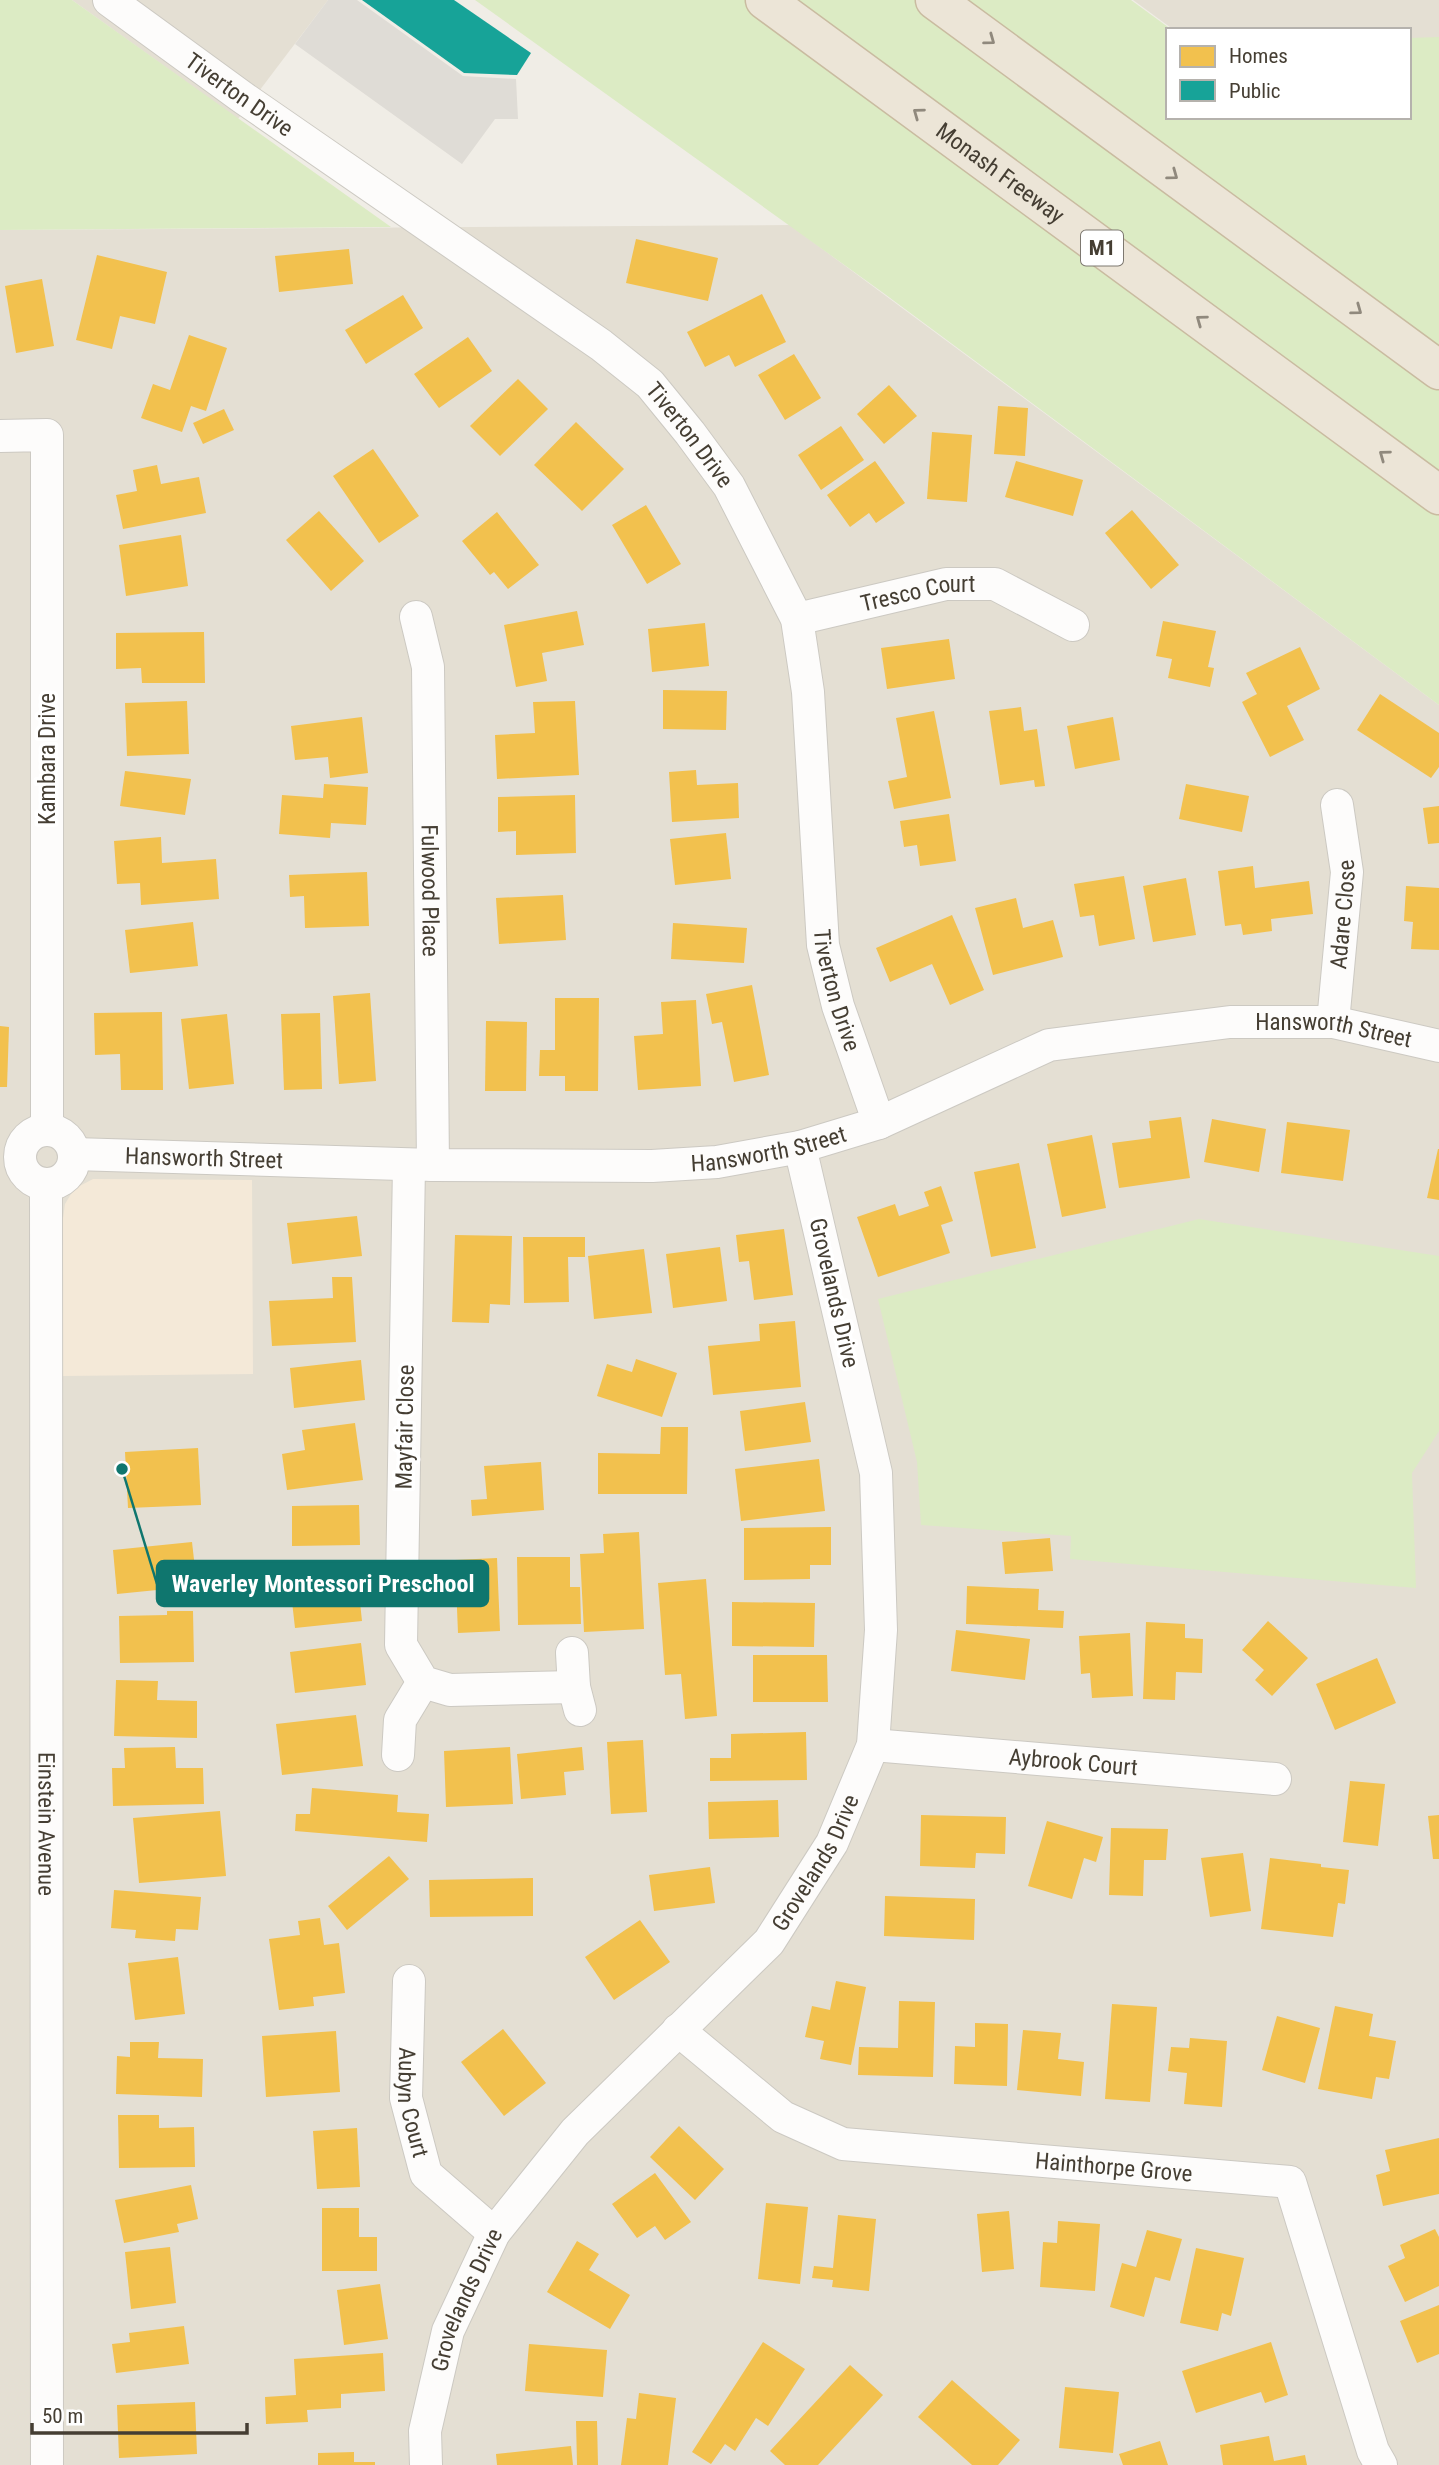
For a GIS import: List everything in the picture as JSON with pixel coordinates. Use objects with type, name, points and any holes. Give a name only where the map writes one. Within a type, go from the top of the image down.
[{"type":"highway","name":"Monash Freeway","points":[[765,0],[1439,495]]},
{"type":"highway","points":[[935,0],[1439,370]]},
{"type":"street","name":"Tiverton Drive","points":[[108,0],[242,97],[601,345],[650,384],[729,486],[797,618],[808,692],[823,945],[838,1006],[879,1123]]},
{"type":"street","name":"Kambara Drive","points":[[0,436],[47,435],[47,1129]]},
{"type":"street","name":"Tresco Court","points":[[797,618],[946,584],[995,584],[1073,625]]},
{"type":"street","name":"Fulwood Place","points":[[416,617],[428,667],[421,1165]]},
{"type":"street","name":"Adare Close","points":[[1333,1022],[1347,872],[1337,805]]},
{"type":"street","name":"Hansworth Street","points":[[74,1154],[421,1165],[652,1166],[717,1161],[800,1147],[879,1123],[1049,1045],[1230,1022],[1333,1022],[1439,1046]]},
{"type":"street","points":[[47,1129],[65,1136],[71,1143],[74,1154],[70,1172],[63,1179],[47,1184],[29,1177],[10,1155],[35,1132],[47,1129]]},
{"type":"street","name":"Grovelands Drive","points":[[426,2465],[425,2431],[448,2331],[494,2233],[575,2132],[769,1942],[831,1843],[873,1745],[881,1630],[876,1474],[800,1147]]},
{"type":"street","name":"Mayfair Close","points":[[421,1165],[401,1645],[424,1682]]},
{"type":"street","name":"Einstein Avenue","points":[[47,1184],[47,2465]]},
{"type":"street","points":[[398,1755],[400,1720],[424,1682],[450,1690],[577,1698],[572,1653]]},
{"type":"street","name":"Aybrook Court","points":[[873,1745],[1275,1779]]},
{"type":"street","name":"Aubyn Court","points":[[409,1982],[406,2098],[426,2174],[494,2233]]},
{"type":"street","name":"Hainthorpe Grove","points":[[678,2030],[783,2117],[844,2144],[1290,2182],[1373,2451],[1381,2465]]},
{"type":"shaded area","points":[[72,0],[328,0],[238,119]]},
{"type":"shaded area","points":[[328,0],[357,0],[463,76],[516,79],[518,119],[495,119],[462,164],[295,44]]},
{"type":"shaded area","points":[[1133,0],[1439,0],[1439,222],[1410,119],[1411,28],[1171,28]]},
{"type":"shaded area","points":[[790,225],[1439,705],[1439,2465],[0,2465],[0,230]]},
{"type":"shaded area","points":[[93,1179],[252,1180],[253,1374],[63,1376],[65,1204],[74,1189]]},
{"type":"green space","points":[[0,0],[72,0],[391,227],[0,230]]},
{"type":"green space","points":[[475,0],[1131,0],[1169,28],[1166,28],[1166,119],[1411,119],[1411,38],[1439,37],[1439,705],[882,292]]},
{"type":"green space","points":[[1199,1219],[1439,1256],[1439,1431],[1412,1473],[1416,1588],[1070,1559],[1071,1536],[921,1525],[917,1462],[878,1299]]},
{"type":"building: Homes","points":[[636,239],[718,258],[708,301],[626,283]]},
{"type":"building: Homes","points":[[349,249],[353,284],[279,292],[275,256]]},
{"type":"building: Homes","points":[[97,255],[167,272],[155,324],[120,316],[112,349],[76,340]]},
{"type":"building: Homes","points":[[42,279],[54,346],[16,353],[5,286]]},
{"type":"building: Homes","points":[[762,294],[786,342],[735,367],[729,355],[705,367],[687,332]]},
{"type":"building: Homes","points":[[403,295],[423,328],[366,364],[345,330]]},
{"type":"building: Homes","points":[[189,335],[227,348],[206,411],[191,406],[182,432],[141,418],[153,384],[170,390]]},
{"type":"building: Homes","points":[[468,337],[492,371],[439,408],[414,374]]},
{"type":"building: Homes","points":[[794,354],[821,398],[785,420],[758,375]]},
{"type":"building: Homes","points":[[518,379],[548,409],[500,456],[470,426]]},
{"type":"building: Homes","points":[[889,385],[917,416],[884,444],[857,414]]},
{"type":"building: Homes","points":[[998,406],[1028,408],[1025,456],[994,454]]},
{"type":"building: Homes","points":[[224,409],[234,430],[203,444],[193,423]]},
{"type":"building: Homes","points":[[576,422],[624,469],[582,511],[534,465]]},
{"type":"building: Homes","points":[[841,426],[864,460],[821,490],[798,455]]},
{"type":"building: Homes","points":[[932,432],[972,435],[967,502],[927,499]]},
{"type":"building: Homes","points":[[373,449],[419,516],[379,543],[333,476]]},
{"type":"building: Homes","points":[[875,461],[905,503],[876,523],[869,513],[850,527],[827,495]]},
{"type":"building: Homes","points":[[1016,461],[1083,480],[1073,516],[1005,497]]},
{"type":"building: Homes","points":[[157,465],[161,484],[199,477],[206,513],[123,529],[116,495],[137,491],[133,470]]},
{"type":"building: Homes","points":[[646,505],[681,564],[647,584],[612,525]]},
{"type":"building: Homes","points":[[1132,510],[1179,565],[1151,589],[1105,533]]},
{"type":"building: Homes","points":[[319,511],[364,561],[331,591],[286,540]]},
{"type":"building: Homes","points":[[497,512],[539,565],[508,589],[494,572],[490,575],[462,541]]},
{"type":"building: Homes","points":[[181,535],[188,586],[126,596],[119,545]]},
{"type":"building: Homes","points":[[577,611],[584,645],[542,653],[547,681],[516,687],[504,625]]},
{"type":"building: Homes","points":[[1163,621],[1216,631],[1208,667],[1214,668],[1210,687],[1168,678],[1172,659],[1156,656]]},
{"type":"building: Homes","points":[[705,623],[709,666],[652,672],[648,629]]},
{"type":"building: Homes","points":[[204,632],[205,683],[142,683],[141,668],[116,669],[116,633]]},
{"type":"building: Homes","points":[[949,639],[955,679],[887,689],[881,648]]},
{"type":"building: Homes","points":[[1300,647],[1320,689],[1287,706],[1304,740],[1270,757],[1242,702],[1257,694],[1246,673]]},
{"type":"building: Homes","points":[[663,690],[727,691],[726,730],[663,729]]},
{"type":"building: Homes","points":[[1380,694],[1439,733],[1439,767],[1431,778],[1357,730]]},
{"type":"building: Homes","points":[[187,701],[189,754],[127,756],[125,703]]},
{"type":"building: Homes","points":[[575,701],[579,775],[497,779],[495,735],[535,733],[533,702]]},
{"type":"building: Homes","points":[[1021,707],[1024,731],[1037,729],[1045,786],[1035,787],[1034,780],[1000,785],[989,711]]},
{"type":"building: Homes","points":[[934,711],[951,798],[894,809],[888,781],[907,777],[896,718]]},
{"type":"building: Homes","points":[[362,717],[368,773],[330,778],[328,757],[295,760],[291,726]]},
{"type":"building: Homes","points":[[1113,717],[1120,760],[1075,769],[1067,726]]},
{"type":"building: Homes","points":[[696,770],[697,785],[738,783],[739,818],[672,822],[669,772]]},
{"type":"building: Homes","points":[[125,771],[191,779],[185,815],[120,806]]},
{"type":"building: Homes","points":[[324,784],[368,787],[366,825],[331,823],[330,838],[279,834],[282,795],[323,798]]},
{"type":"building: Homes","points":[[1186,784],[1249,796],[1242,832],[1179,819]]},
{"type":"building: Homes","points":[[575,795],[576,853],[516,855],[516,831],[498,832],[498,797]]},
{"type":"building: Homes","points":[[1439,806],[1439,843],[1428,844],[1423,808]]},
{"type":"building: Homes","points":[[949,814],[956,861],[920,866],[917,845],[904,847],[900,821]]},
{"type":"building: Homes","points":[[726,833],[731,879],[675,885],[670,839]]},
{"type":"building: Homes","points":[[161,837],[162,863],[216,859],[219,899],[141,905],[140,883],[117,884],[114,841]]},
{"type":"building: Homes","points":[[1253,866],[1255,888],[1309,881],[1313,914],[1271,919],[1272,931],[1243,935],[1241,924],[1225,926],[1218,871]]},
{"type":"building: Homes","points":[[367,872],[369,926],[305,928],[304,896],[290,897],[289,875]]},
{"type":"building: Homes","points":[[1124,876],[1135,939],[1099,946],[1094,915],[1080,917],[1074,884]]},
{"type":"building: Homes","points":[[1186,878],[1196,935],[1153,942],[1143,886]]},
{"type":"building: Homes","points":[[1406,886],[1439,888],[1439,950],[1411,949],[1413,922],[1404,921]]},
{"type":"building: Homes","points":[[563,895],[566,940],[499,944],[496,898]]},
{"type":"building: Homes","points":[[1016,898],[1023,928],[1053,920],[1063,957],[993,975],[975,908]]},
{"type":"building: Homes","points":[[952,915],[984,990],[950,1005],[932,964],[890,982],[876,948]]},
{"type":"building: Homes","points":[[193,922],[198,966],[130,973],[125,930]]},
{"type":"building: Homes","points":[[673,923],[747,928],[744,963],[671,959]]},
{"type":"building: Homes","points":[[752,985],[769,1075],[734,1082],[722,1022],[712,1024],[706,994]]},
{"type":"building: Homes","points":[[370,993],[376,1081],[339,1084],[333,996]]},
{"type":"building: Homes","points":[[555,998],[599,998],[598,1091],[565,1091],[565,1076],[539,1076],[540,1050],[555,1050]]},
{"type":"building: Homes","points":[[696,1000],[701,1086],[638,1090],[634,1036],[663,1034],[661,1002]]},
{"type":"building: Homes","points":[[162,1012],[163,1090],[121,1090],[120,1054],[95,1055],[94,1013]]},
{"type":"building: Homes","points":[[320,1013],[322,1089],[284,1090],[281,1014]]},
{"type":"building: Homes","points":[[227,1014],[234,1084],[189,1089],[181,1019]]},
{"type":"building: Homes","points":[[486,1021],[527,1022],[526,1091],[485,1091]]},
{"type":"building: Homes","points":[[0,1026],[9,1027],[7,1087],[0,1087]]},
{"type":"building: Homes","points":[[1181,1117],[1190,1178],[1119,1188],[1112,1143],[1151,1138],[1149,1121]]},
{"type":"building: Homes","points":[[1212,1119],[1266,1129],[1259,1172],[1204,1162]]},
{"type":"building: Homes","points":[[1287,1122],[1350,1130],[1343,1181],[1281,1173]]},
{"type":"building: Homes","points":[[1092,1135],[1106,1208],[1062,1217],[1047,1144]]},
{"type":"building: Homes","points":[[1439,1149],[1439,1200],[1427,1198]]},
{"type":"building: Homes","points":[[1019,1163],[1036,1248],[991,1257],[974,1172]]},
{"type":"building: Homes","points":[[941,1186],[953,1221],[941,1225],[950,1253],[878,1277],[857,1217],[895,1204],[899,1216],[929,1206],[924,1192]]},
{"type":"building: Homes","points":[[357,1216],[362,1256],[292,1264],[287,1223]]},
{"type":"building: Homes","points":[[784,1229],[793,1295],[754,1300],[749,1261],[739,1262],[736,1235]]},
{"type":"building: Homes","points":[[455,1235],[512,1236],[510,1305],[490,1304],[489,1323],[452,1322]]},
{"type":"building: Homes","points":[[523,1237],[585,1237],[585,1257],[568,1257],[569,1302],[524,1303]]},
{"type":"building: Homes","points":[[720,1247],[727,1301],[673,1308],[666,1254]]},
{"type":"building: Homes","points":[[644,1249],[652,1313],[594,1319],[588,1256]]},
{"type":"building: Homes","points":[[332,1277],[352,1277],[356,1342],[272,1346],[269,1301],[333,1298]]},
{"type":"building: Homes","points":[[795,1321],[801,1387],[713,1395],[708,1346],[760,1341],[759,1324]]},
{"type":"building: Homes","points":[[636,1359],[677,1373],[662,1417],[597,1396],[607,1364],[632,1372]]},
{"type":"building: Homes","points":[[361,1360],[365,1400],[294,1408],[290,1368]]},
{"type":"building: Homes","points":[[805,1402],[811,1442],[745,1451],[740,1411]]},
{"type":"building: Homes","points":[[355,1423],[363,1480],[287,1490],[282,1454],[305,1450],[302,1430]]},
{"type":"building: Homes","points":[[661,1427],[688,1427],[687,1494],[598,1494],[598,1453],[660,1454]]},
{"type":"building: Homes","points":[[198,1448],[201,1505],[128,1508],[125,1452]]},
{"type":"building: Homes","points":[[819,1459],[825,1511],[741,1521],[735,1469]]},
{"type":"building: Homes","points":[[541,1462],[544,1510],[472,1516],[471,1500],[487,1499],[484,1466]]},
{"type":"building: Homes","points":[[359,1505],[360,1545],[292,1546],[292,1506]]},
{"type":"building: Homes","points":[[831,1527],[831,1565],[810,1565],[810,1579],[744,1580],[744,1528]]},
{"type":"building: Homes","points":[[639,1532],[644,1629],[584,1632],[580,1554],[604,1553],[603,1534]]},
{"type":"building: Homes","points":[[1050,1538],[1053,1571],[1005,1574],[1002,1542]]},
{"type":"building: Homes","points":[[192,1542],[197,1586],[117,1594],[113,1550]]},
{"type":"building: Homes","points":[[517,1557],[570,1557],[570,1587],[580,1587],[581,1624],[518,1625]]},
{"type":"building: Homes","points":[[497,1558],[500,1631],[458,1633],[455,1560]]},
{"type":"building: Homes","points":[[328,1562],[330,1576],[357,1574],[362,1621],[295,1628],[288,1566]]},
{"type":"building: Homes","points":[[706,1579],[717,1716],[685,1719],[681,1674],[665,1675],[658,1583]]},
{"type":"building: Homes","points":[[967,1586],[1039,1589],[1038,1610],[1064,1611],[1063,1628],[966,1624]]},
{"type":"building: Homes","points":[[732,1602],[815,1603],[814,1647],[732,1646]]},
{"type":"building: Homes","points":[[167,1611],[193,1611],[194,1662],[120,1663],[119,1616],[167,1615]]},
{"type":"building: Homes","points":[[1268,1621],[1308,1658],[1272,1696],[1255,1680],[1264,1670],[1242,1650]]},
{"type":"building: Homes","points":[[1146,1622],[1185,1624],[1185,1638],[1203,1639],[1202,1673],[1176,1672],[1175,1700],[1143,1699]]},
{"type":"building: Homes","points":[[956,1630],[1030,1639],[1025,1680],[951,1671]]},
{"type":"building: Homes","points":[[1130,1633],[1133,1696],[1092,1698],[1090,1673],[1081,1674],[1079,1636]]},
{"type":"building: Homes","points":[[361,1643],[366,1685],[295,1693],[290,1652]]},
{"type":"building: Homes","points":[[753,1655],[827,1655],[828,1702],[753,1702]]},
{"type":"building: Homes","points":[[1377,1658],[1396,1703],[1335,1730],[1316,1684]]},
{"type":"building: Homes","points":[[116,1680],[158,1681],[157,1700],[197,1701],[197,1738],[114,1736]]},
{"type":"building: Homes","points":[[356,1715],[363,1766],[282,1775],[276,1724]]},
{"type":"building: Homes","points":[[806,1732],[807,1780],[710,1781],[710,1758],[731,1758],[731,1734]]},
{"type":"building: Homes","points":[[643,1740],[647,1812],[611,1814],[607,1742]]},
{"type":"building: Homes","points":[[175,1747],[176,1768],[203,1768],[204,1804],[113,1806],[112,1768],[125,1768],[124,1748]]},
{"type":"building: Homes","points":[[510,1747],[513,1804],[446,1807],[444,1751]]},
{"type":"building: Homes","points":[[582,1747],[584,1770],[564,1772],[566,1795],[521,1799],[517,1754]]},
{"type":"building: Homes","points":[[1350,1781],[1385,1784],[1378,1846],[1343,1842]]},
{"type":"building: Homes","points":[[312,1788],[398,1795],[397,1812],[429,1814],[427,1842],[295,1831],[296,1814],[310,1814]]},
{"type":"building: Homes","points":[[778,1800],[779,1837],[709,1839],[708,1802]]},
{"type":"building: Homes","points":[[220,1811],[226,1876],[139,1883],[133,1818]]},
{"type":"building: Homes","points":[[921,1815],[1006,1817],[1005,1854],[976,1853],[975,1868],[920,1866]]},
{"type":"building: Homes","points":[[1439,1815],[1439,1859],[1433,1859],[1428,1816]]},
{"type":"building: Homes","points":[[1047,1821],[1103,1837],[1096,1862],[1084,1858],[1072,1899],[1028,1886]]},
{"type":"building: Homes","points":[[1111,1828],[1168,1829],[1166,1860],[1144,1860],[1143,1896],[1109,1895]]},
{"type":"building: Homes","points":[[1243,1853],[1251,1911],[1210,1917],[1201,1858]]},
{"type":"building: Homes","points":[[389,1856],[409,1879],[347,1930],[328,1906]]},
{"type":"building: Homes","points":[[1270,1858],[1349,1870],[1345,1904],[1338,1903],[1333,1937],[1261,1929]]},
{"type":"building: Homes","points":[[710,1867],[715,1903],[654,1911],[649,1875]]},
{"type":"building: Homes","points":[[533,1878],[533,1916],[430,1917],[429,1880]]},
{"type":"building: Homes","points":[[114,1890],[201,1897],[198,1930],[176,1929],[175,1941],[135,1938],[136,1930],[111,1928]]},
{"type":"building: Homes","points":[[885,1896],[975,1899],[974,1940],[884,1936]]},
{"type":"building: Homes","points":[[320,1918],[324,1945],[339,1943],[345,1993],[313,1997],[314,2006],[279,2010],[269,1939],[300,1935],[298,1921]]},
{"type":"building: Homes","points":[[640,1920],[670,1962],[614,2000],[585,1957]]},
{"type":"building: Homes","points":[[178,1957],[185,2014],[135,2020],[128,1963]]},
{"type":"building: Homes","points":[[836,1981],[866,1987],[851,2065],[820,2059],[824,2041],[805,2037],[812,2006],[830,2010]]},
{"type":"building: Homes","points":[[899,2001],[935,2002],[933,2077],[858,2075],[859,2047],[898,2048]]},
{"type":"building: Homes","points":[[1112,2004],[1157,2007],[1150,2102],[1105,2099]]},
{"type":"building: Homes","points":[[1335,2006],[1373,2014],[1369,2036],[1396,2041],[1389,2079],[1376,2077],[1372,2099],[1318,2089]]},
{"type":"building: Homes","points":[[1277,2016],[1320,2028],[1305,2083],[1262,2070]]},
{"type":"building: Homes","points":[[975,2023],[1008,2024],[1007,2086],[954,2084],[955,2046],[975,2047]]},
{"type":"building: Homes","points":[[503,2029],[546,2083],[504,2116],[461,2062]]},
{"type":"building: Homes","points":[[1023,2030],[1061,2033],[1058,2059],[1084,2062],[1081,2096],[1017,2090]]},
{"type":"building: Homes","points":[[336,2031],[340,2092],[266,2097],[262,2036]]},
{"type":"building: Homes","points":[[1190,2038],[1227,2041],[1222,2107],[1184,2104],[1187,2073],[1168,2071],[1171,2047],[1189,2048]]},
{"type":"building: Homes","points":[[130,2042],[159,2042],[158,2058],[203,2059],[202,2097],[116,2094],[117,2056],[130,2057]]},
{"type":"building: Homes","points":[[118,2115],[159,2115],[159,2128],[194,2127],[195,2167],[119,2168]]},
{"type":"building: Homes","points":[[679,2126],[724,2169],[695,2200],[650,2157]]},
{"type":"building: Homes","points":[[357,2128],[360,2187],[317,2189],[313,2131]]},
{"type":"building: Homes","points":[[1439,2138],[1439,2194],[1383,2206],[1376,2175],[1390,2171],[1385,2150]]},
{"type":"building: Homes","points":[[655,2173],[691,2222],[665,2240],[655,2226],[637,2238],[612,2204]]},
{"type":"building: Homes","points":[[191,2185],[198,2219],[177,2224],[179,2232],[124,2243],[115,2200]]},
{"type":"building: Homes","points":[[766,2203],[808,2207],[800,2284],[758,2279]]},
{"type":"building: Homes","points":[[322,2208],[359,2208],[359,2237],[377,2237],[377,2271],[322,2271]]},
{"type":"building: Homes","points":[[1009,2211],[1014,2269],[982,2272],[977,2214]]},
{"type":"building: Homes","points":[[838,2215],[876,2219],[869,2291],[832,2287],[833,2280],[812,2278],[814,2266],[833,2268]]},
{"type":"building: Homes","points":[[1058,2221],[1100,2224],[1095,2291],[1040,2287],[1043,2242],[1057,2243]]},
{"type":"building: Homes","points":[[1435,2229],[1439,2237],[1439,2286],[1405,2302],[1388,2266],[1405,2258],[1400,2245]]},
{"type":"building: Homes","points":[[1147,2230],[1182,2239],[1170,2281],[1155,2277],[1144,2317],[1110,2307],[1122,2263],[1136,2267]]},
{"type":"building: Homes","points":[[577,2241],[599,2254],[589,2270],[630,2295],[610,2329],[547,2292]]},
{"type":"building: Homes","points":[[170,2247],[176,2303],[131,2309],[125,2252]]},
{"type":"building: Homes","points":[[1196,2248],[1244,2258],[1231,2316],[1222,2313],[1218,2331],[1180,2323]]},
{"type":"building: Homes","points":[[380,2284],[388,2339],[344,2345],[337,2290]]},
{"type":"building: Homes","points":[[1439,2305],[1439,2354],[1417,2363],[1400,2321]]},
{"type":"building: Homes","points":[[184,2326],[189,2364],[116,2373],[112,2344],[130,2342],[129,2333]]},
{"type":"building: Homes","points":[[763,2342],[805,2369],[768,2426],[756,2418],[735,2451],[725,2444],[711,2464],[692,2452]]},
{"type":"building: Homes","points":[[1271,2342],[1288,2395],[1265,2403],[1261,2392],[1196,2413],[1182,2371]]},
{"type":"building: Homes","points":[[529,2344],[607,2350],[603,2397],[525,2391]]},
{"type":"building: Homes","points":[[383,2353],[385,2391],[341,2394],[341,2408],[307,2410],[308,2422],[266,2424],[265,2397],[296,2395],[294,2359]]},
{"type":"building: Homes","points":[[850,2365],[883,2395],[818,2465],[785,2465],[770,2451]]},
{"type":"building: Homes","points":[[952,2380],[1020,2440],[998,2465],[972,2465],[918,2417]]},
{"type":"building: Homes","points":[[1065,2387],[1119,2392],[1113,2453],[1059,2448]]},
{"type":"building: Homes","points":[[639,2393],[676,2398],[668,2465],[621,2465],[627,2418],[636,2419]]},
{"type":"building: Homes","points":[[195,2402],[197,2454],[119,2458],[117,2405]]},
{"type":"building: Homes","points":[[576,2421],[597,2421],[598,2465],[577,2465]]},
{"type":"building: Homes","points":[[1269,2436],[1274,2461],[1305,2455],[1307,2465],[1223,2465],[1220,2445]]},
{"type":"building: Homes","points":[[1160,2441],[1168,2465],[1123,2465],[1119,2454]]},
{"type":"building: Homes","points":[[571,2446],[573,2465],[497,2465],[496,2454]]},
{"type":"building: Homes","points":[[354,2452],[354,2462],[375,2462],[375,2465],[318,2465],[318,2453]]},
{"type":"building: Public","points":[[362,0],[454,0],[531,53],[517,75],[464,73]]},
{"type":"place","name":"Waverley Montessori Preschool","points":[[122,1469]]}]
